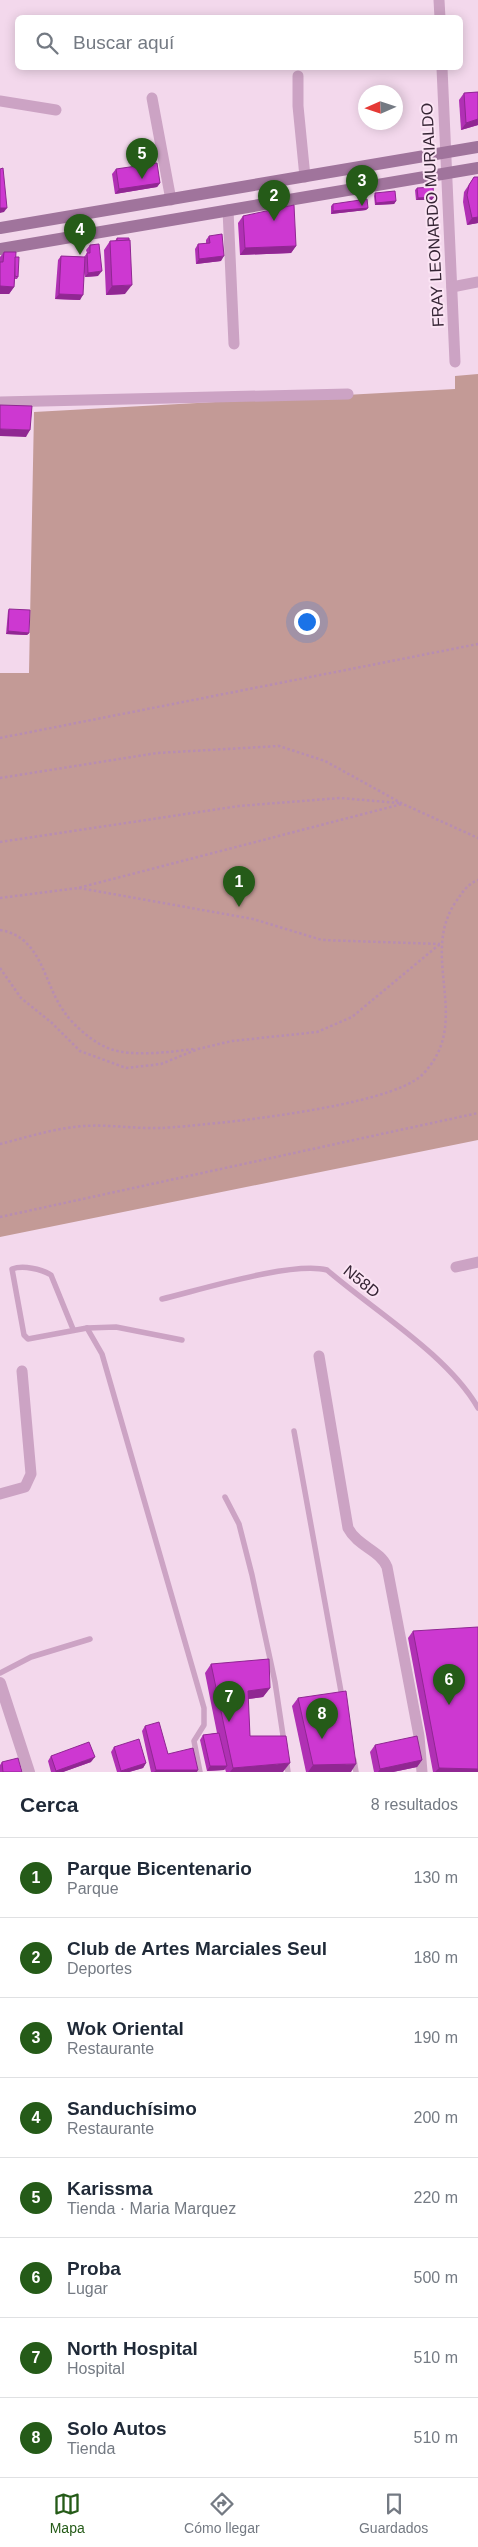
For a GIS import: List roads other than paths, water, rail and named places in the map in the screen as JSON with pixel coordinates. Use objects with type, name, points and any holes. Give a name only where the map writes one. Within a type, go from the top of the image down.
[{"type":"main road","points":[[0,228],[478,147]]},
{"type":"main road","points":[[0,249],[478,168]]},
{"type":"street","points":[[439,0],[440,15]]},
{"type":"street","name":"FRAY LEONARDO MURIALDO","points":[[442,70],[455,362]]},
{"type":"street","points":[[298,76],[298,106],[305,177]]},
{"type":"street","points":[[152,98],[171,200]]},
{"type":"street","points":[[0,102],[56,110]]},
{"type":"street","points":[[228,210],[234,344]]},
{"type":"street","points":[[452,287],[478,282]]},
{"type":"street","points":[[0,402],[348,394]]},
{"type":"street","points":[[456,1267],[478,1262]]},
{"type":"street","points":[[319,1356],[348,1528],[358,1542],[380,1556],[386,1567],[419,1736],[422,1772]]},
{"type":"street","points":[[0,1494],[24,1487],[31,1474],[22,1371]]},
{"type":"street","points":[[0,1683],[29,1772]]},
{"type":"lane","points":[[73,1330],[51,1275],[37,1269],[17,1268],[12,1270],[24,1335],[28,1339],[87,1328],[116,1328],[182,1340]]},
{"type":"lane","name":"N58D","points":[[162,1299],[258,1276],[311,1268],[327,1270],[430,1352],[472,1398],[478,1408]]},
{"type":"lane","points":[[87,1328],[105,1364],[204,1708],[204,1725],[194,1741],[200,1772]]},
{"type":"lane","points":[[294,1431],[344,1704]]},
{"type":"lane","points":[[225,1497],[239,1524],[252,1575],[275,1682],[284,1745]]},
{"type":"lane","points":[[0,1673],[31,1657],[90,1639]]},
{"type":"lane","points":[[353,1752],[356,1772]]},
{"type":"lane","points":[[286,1754],[288,1772]]},
{"type":"place","name":"Karissma","points":[[142,179]]},
{"type":"place","name":"Wok Oriental","points":[[362,206]]},
{"type":"place","name":"Club de Artes Marciales Seul","points":[[274,221]]},
{"type":"place","name":"Sanduchísimo","points":[[80,255]]},
{"type":"place","name":"Parque Bicentenario","points":[[239,907]]},
{"type":"place","name":"Proba","points":[[449,1705]]},
{"type":"place","name":"North Hospital","points":[[229,1722]]},
{"type":"place","name":"Solo Autos","points":[[322,1739]]}]
